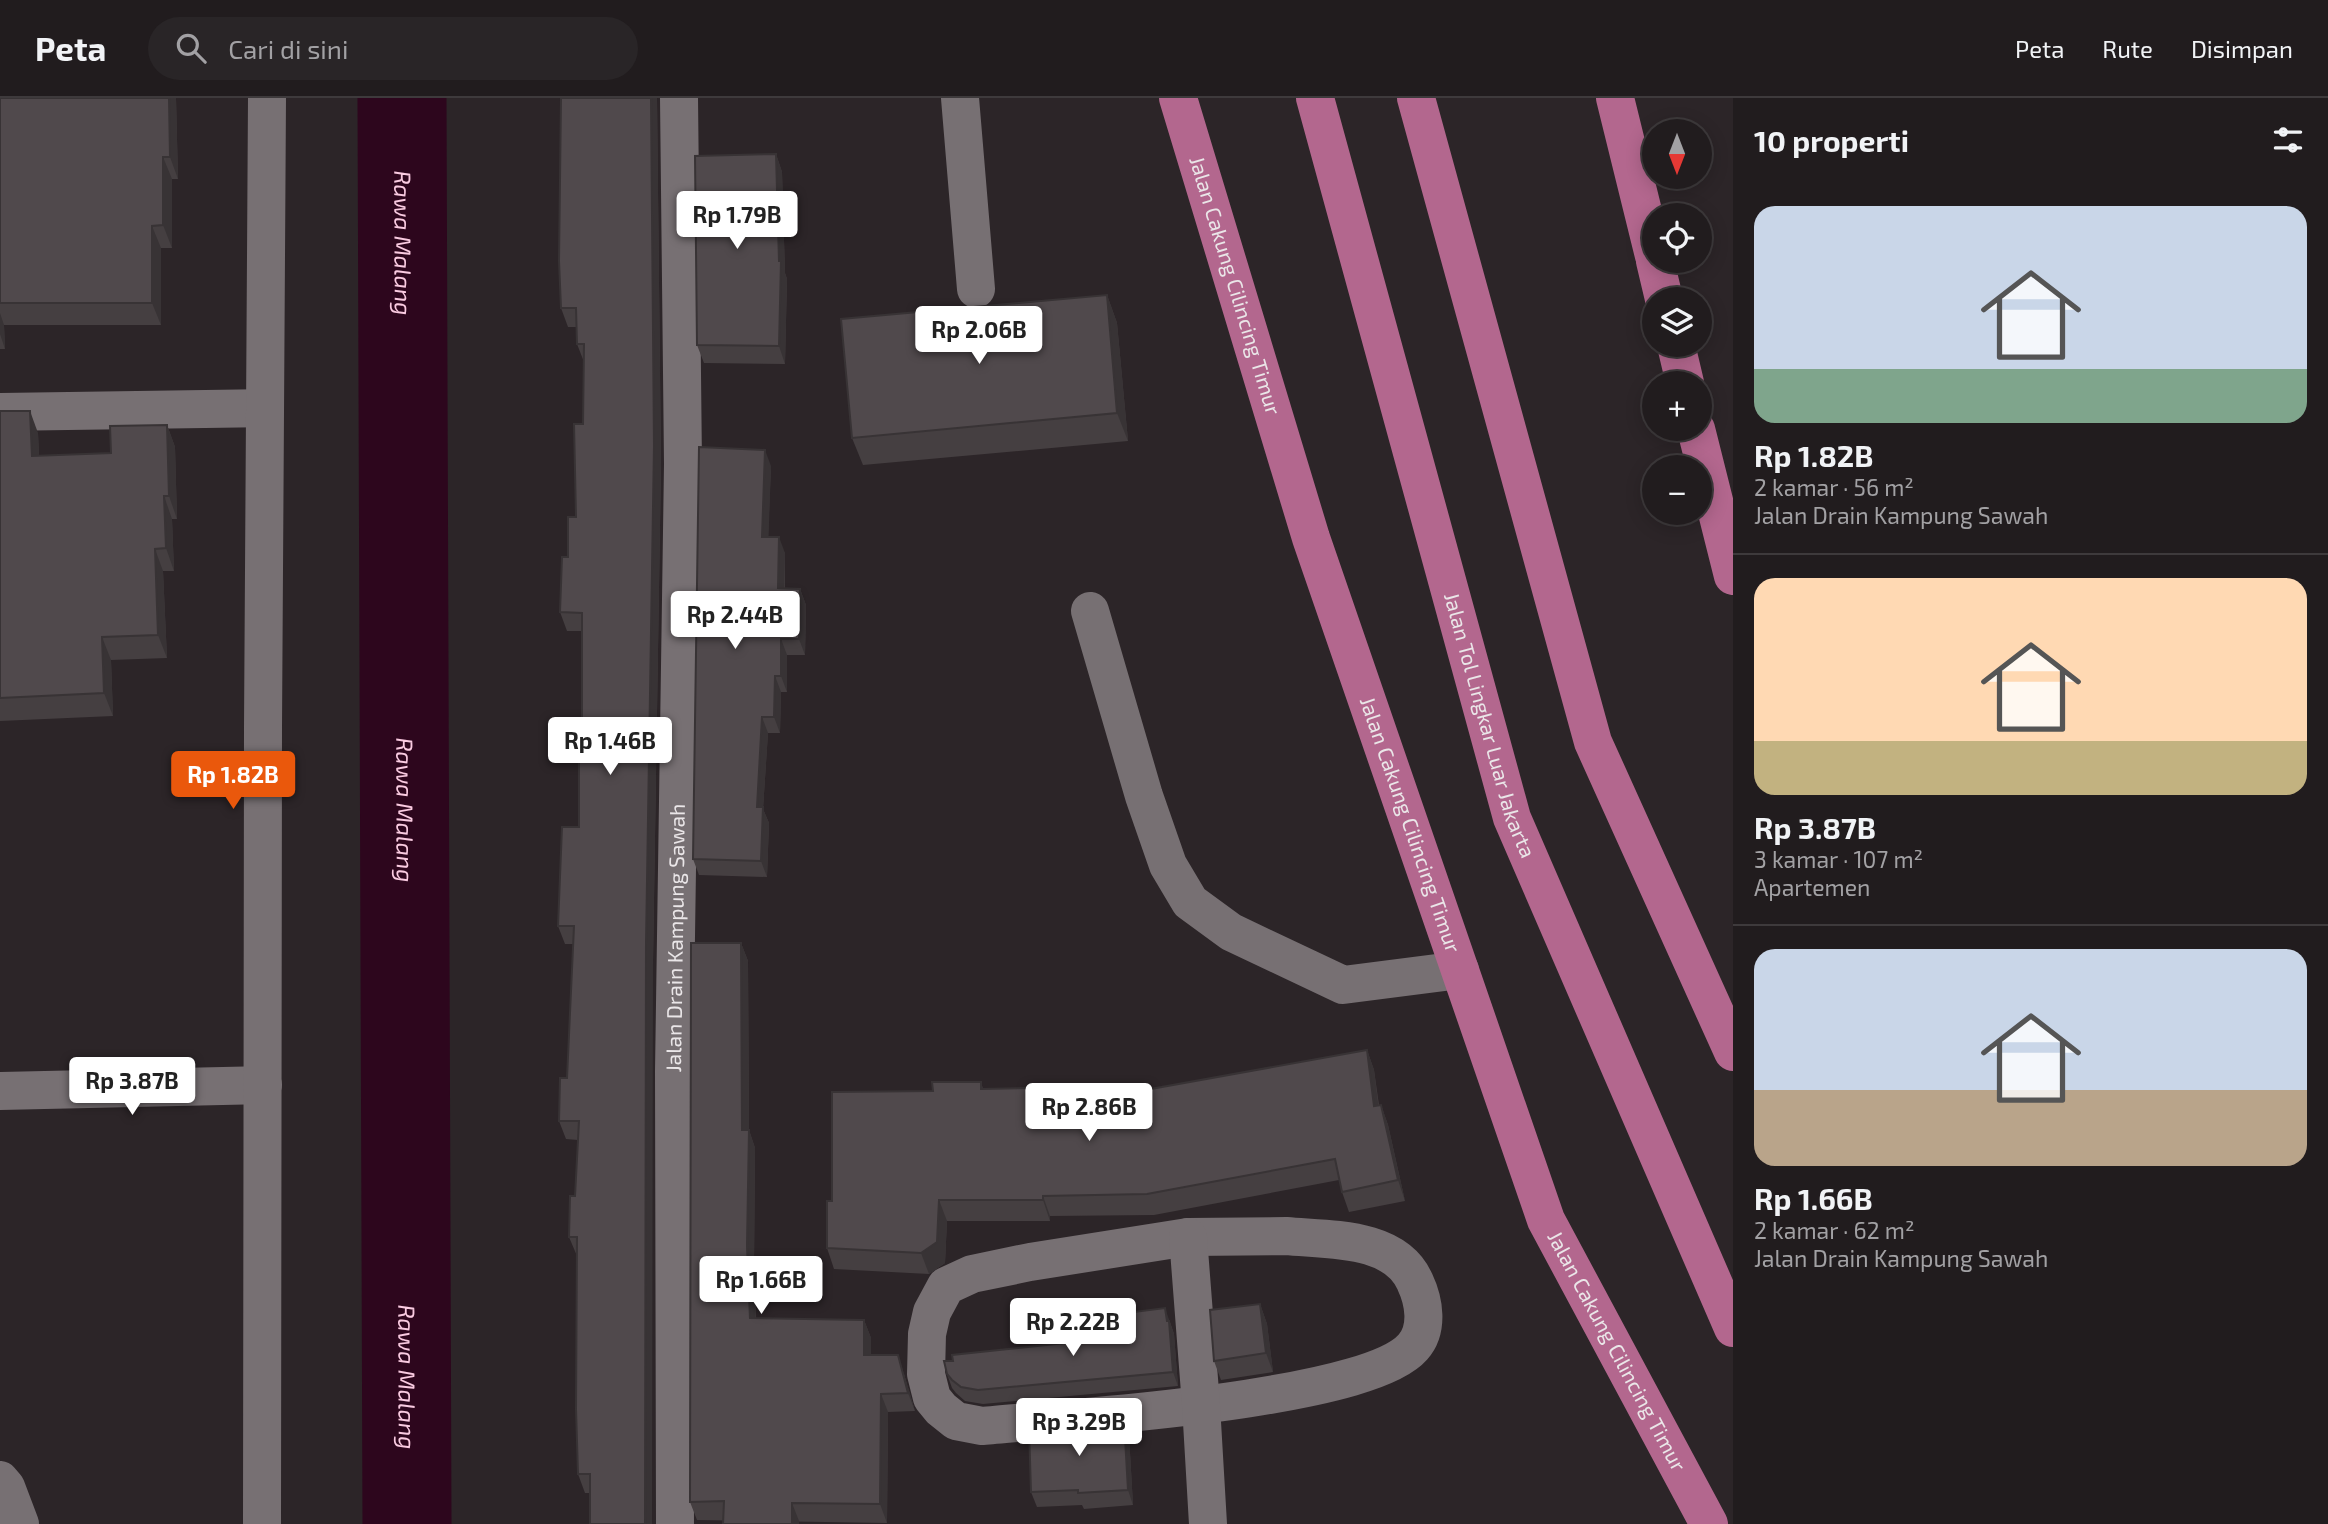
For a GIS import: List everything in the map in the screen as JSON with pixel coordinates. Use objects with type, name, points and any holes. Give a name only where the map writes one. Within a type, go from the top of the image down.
[{"type":"highway","name":"Jalan Cakung Cilincing Timur","points":[[1178,98],[1311,538],[1546,1220],[1709,1524]]},
{"type":"highway","name":"Jalan Tol Lingkar Luar Jakarta","points":[[1315,98],[1512,818],[1733,1328]]},
{"type":"highway","points":[[1416,98],[1593,742],[1733,1052]]},
{"type":"highway","points":[[1615,98],[1642,209]]},
{"type":"highway","points":[[1699,441],[1733,576]]},
{"type":"street","points":[[262,1524],[267,98]]},
{"type":"street","name":"Jalan Drain Kampung Sawah","points":[[675,1524],[674,1071],[683,464],[679,98]]},
{"type":"street","points":[[960,98],[976,289]]},
{"type":"street","points":[[0,412],[265,408]]},
{"type":"street","points":[[1090,611],[1144,796],[1168,865],[1190,902],[1231,932],[1343,985],[1460,970]]},
{"type":"street","points":[[0,1091],[263,1084]]},
{"type":"street","points":[[1286,1236],[1375,1247],[1398,1260],[1412,1276],[1422,1299],[1423,1315],[1419,1338],[1412,1348],[1391,1365],[1322,1386],[1202,1405],[982,1426],[956,1421],[932,1398],[926,1374],[927,1334],[932,1312],[946,1286],[972,1274],[1188,1237],[1286,1236]]},
{"type":"street","points":[[1188,1237],[1202,1405],[1208,1524]]},
{"type":"street","points":[[0,1480],[6,1487],[20,1524]]},
{"type":"building","points":[[0,98],[169,98],[170,157],[163,157],[163,225],[152,226],[152,303],[0,303]]},
{"type":"building","points":[[561,98],[651,98],[654,445],[646,944],[645,1524],[590,1524],[590,1474],[578,1474],[577,1237],[569,1237],[570,1196],[575,1196],[579,1121],[559,1121],[560,1078],[567,1078],[574,926],[558,926],[562,827],[579,827],[582,613],[560,612],[562,557],[568,557],[568,517],[576,517],[574,424],[583,424],[584,344],[577,344],[576,308],[561,308]]},
{"type":"building","points":[[776,154],[781,261],[779,346],[697,345],[695,156]]},
{"type":"building","points":[[1107,295],[1117,413],[852,438],[841,319]]},
{"type":"building","points":[[0,411],[30,411],[32,456],[111,453],[110,426],[167,425],[169,496],[164,496],[166,548],[155,549],[158,635],[102,637],[104,693],[0,698]]},
{"type":"building","points":[[699,447],[765,450],[762,537],[779,537],[778,588],[800,589],[799,639],[781,639],[781,676],[775,676],[774,717],[762,717],[757,807],[763,807],[761,861],[693,859]]},
{"type":"building","points":[[691,943],[741,943],[742,1130],[749,1130],[747,1246],[750,1318],[864,1320],[864,1355],[898,1355],[908,1393],[881,1394],[880,1504],[792,1503],[792,1524],[723,1524],[724,1501],[690,1502]]},
{"type":"building","points":[[1367,1050],[1374,1106],[1381,1105],[1398,1180],[1342,1192],[1335,1159],[1147,1194],[1043,1196],[1043,1200],[939,1200],[937,1242],[921,1253],[827,1248],[827,1201],[832,1201],[832,1092],[933,1091],[932,1082],[981,1082],[981,1089],[1084,1087],[1084,1101]]},
{"type":"building","points":[[1260,1304],[1266,1353],[1214,1361],[1210,1310]]},
{"type":"building","points":[[1165,1308],[1169,1321],[1173,1372],[978,1390],[961,1387],[947,1374],[944,1361],[953,1361],[952,1355],[1121,1337],[1118,1314]]},
{"type":"building","points":[[1124,1420],[1128,1490],[1031,1492],[1029,1428]]},
{"type":"waterway","name":"Rawa Malang","points":[[402,98],[407,1524]]}]
